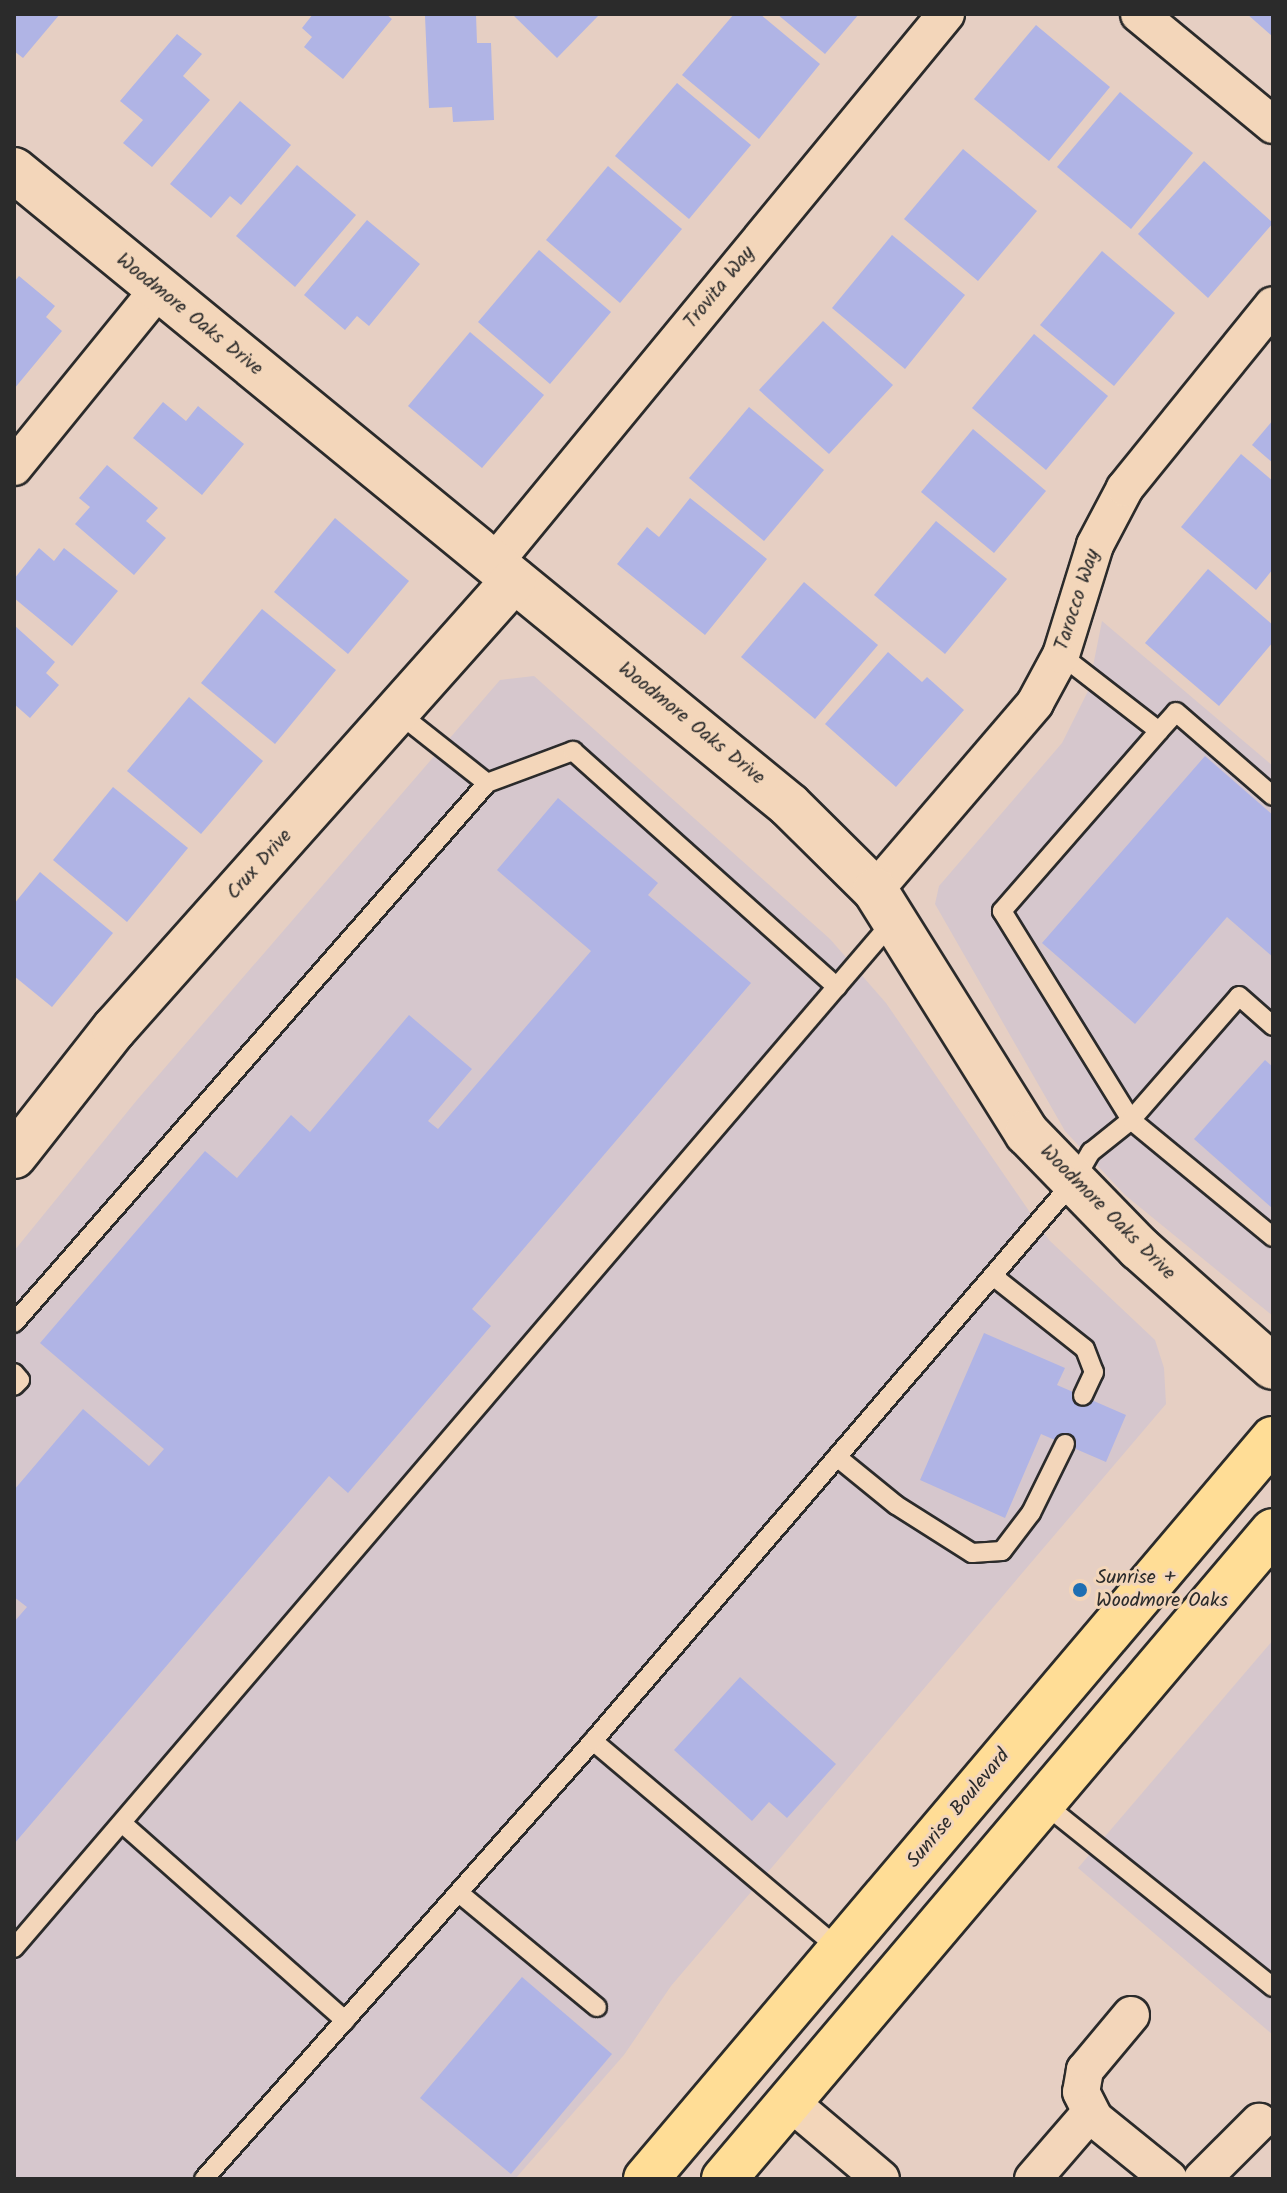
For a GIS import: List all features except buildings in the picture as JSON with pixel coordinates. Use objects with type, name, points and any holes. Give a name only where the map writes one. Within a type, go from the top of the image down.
[{"type":"main road","name":"Sunrise Boulevard","points":[[646,2179],[1273,1439]]},
{"type":"main road","points":[[724,2179],[1273,1531]]},
{"type":"street","name":"Trovita Way","points":[[504,571],[946,14]]},
{"type":"street","points":[[1139,14],[1273,125]]},
{"type":"street","name":"Woodmore Oaks Drive","points":[[14,170],[789,805],[884,906],[1027,1133],[1139,1248],[1273,1367]]},
{"type":"street","points":[[14,467],[158,290]]},
{"type":"street","name":"Tarocco Way","points":[[884,906],[1035,703],[1061,655],[1095,545],[1125,488],[1273,305]]},
{"type":"street","name":"Crux Drive","points":[[14,1156],[114,1029],[397,712],[504,571]]},
{"type":"street","points":[[1131,2015],[1085,2070],[1081,2092],[1090,2113],[1166,2179]]},
{"type":"street","points":[[790,2102],[881,2179]]},
{"type":"street","points":[[1033,2179],[1090,2113]]},
{"type":"street","points":[[1202,2179],[1259,2122]]},
{"type":"lane","points":[[1061,655],[1159,731]]},
{"type":"lane","points":[[397,712],[487,783]]},
{"type":"lane","points":[[1273,796],[1176,712],[1002,911],[1131,1120],[1273,1237]]},
{"type":"lane","points":[[14,1323],[487,783],[573,751],[837,987]]},
{"type":"lane","points":[[14,1948],[837,987],[884,906]]},
{"type":"lane","points":[[204,2179],[593,1741],[1074,1181],[1091,1152],[1131,1120],[1239,996],[1273,1026]]},
{"type":"lane","points":[[993,1276],[1085,1349],[1094,1372],[1083,1396]]},
{"type":"lane","points":[[14,1373],[20,1380],[14,1386]]},
{"type":"lane","points":[[837,1457],[896,1505],[972,1553],[1002,1551],[1031,1513],[1065,1444]]},
{"type":"lane","points":[[593,1741],[839,1949]]},
{"type":"lane","points":[[1042,1802],[1273,1987]]},
{"type":"lane","points":[[122,1823],[345,2020]]},
{"type":"lane","points":[[459,1893],[597,2007]]},
{"type":"shaded area","points":[[1102,621],[1273,766],[1273,1316],[1125,1195],[1065,1131],[935,904],[939,886],[1062,743],[1088,691]]},
{"type":"shaded area","points":[[534,676],[830,939],[886,1003],[1049,1240],[1155,1340],[1164,1368],[1166,1404],[671,1986],[624,2055],[515,2179],[14,2179],[14,1251],[137,1100],[500,680]]},
{"type":"shaded area","points":[[1273,1640],[1273,2035],[1078,1868]]},
{"type":"place","name":"Sunrise + Woodmore Oaks","points":[[1080,1590]]}]
